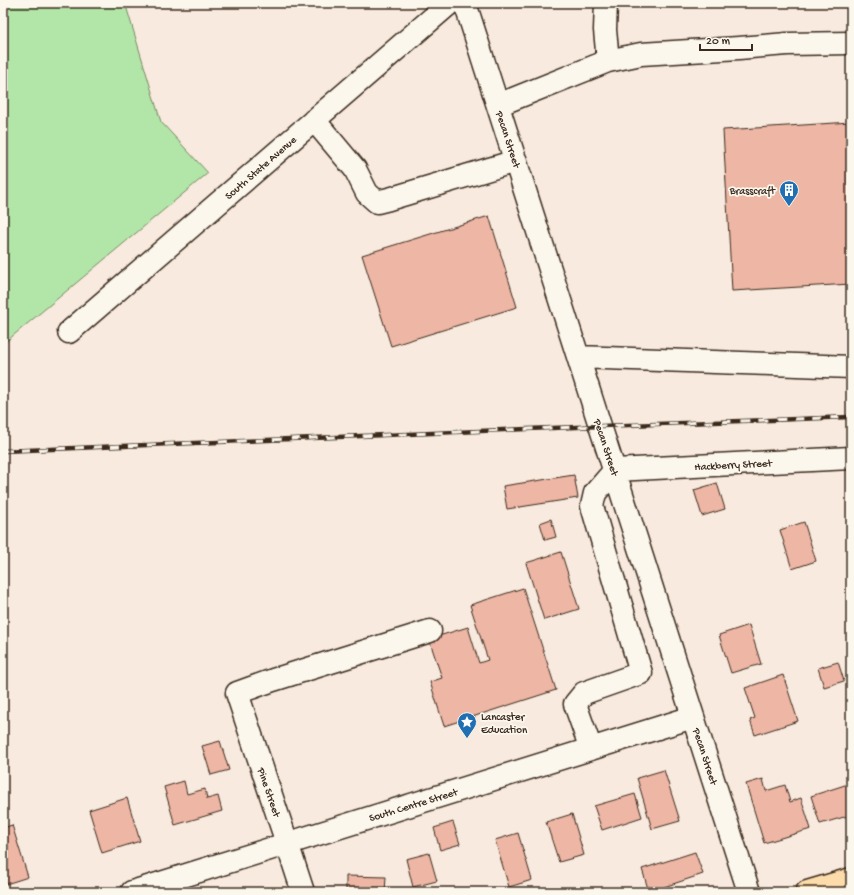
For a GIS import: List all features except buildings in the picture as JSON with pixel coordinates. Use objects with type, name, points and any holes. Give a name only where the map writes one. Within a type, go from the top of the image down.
[{"type":"main road","points":[[808,892],[851,878]]},
{"type":"street","name":"South State Avenue","points":[[69,332],[450,3]]},
{"type":"street","name":"Pecan Street","points":[[465,3],[749,892]]},
{"type":"street","points":[[606,3],[605,30],[608,61]]},
{"type":"street","points":[[498,106],[608,61],[641,54],[787,44],[851,42]]},
{"type":"street","points":[[314,120],[355,169],[367,193],[377,202],[389,200],[516,161]]},
{"type":"street","points":[[578,357],[851,367]]},
{"type":"street","name":"Hackberry Street","points":[[615,470],[851,458]]},
{"type":"street","points":[[591,749],[575,704],[584,693],[641,673],[592,506],[595,493],[615,470]]},
{"type":"street","name":"Pine Street","points":[[303,892],[237,693],[273,680],[430,631]]},
{"type":"street","name":"South Centre Street","points":[[132,892],[693,717]]},
{"type":"green space","points":[[3,3],[128,3],[126,6],[161,122],[208,173],[3,344]]},
{"type":"railway","points":[[3,451],[851,417]]},
{"type":"place","name":"Brasscraft","points":[[789,207]]},
{"type":"place","name":"Lancaster Education","points":[[467,739]]}]
